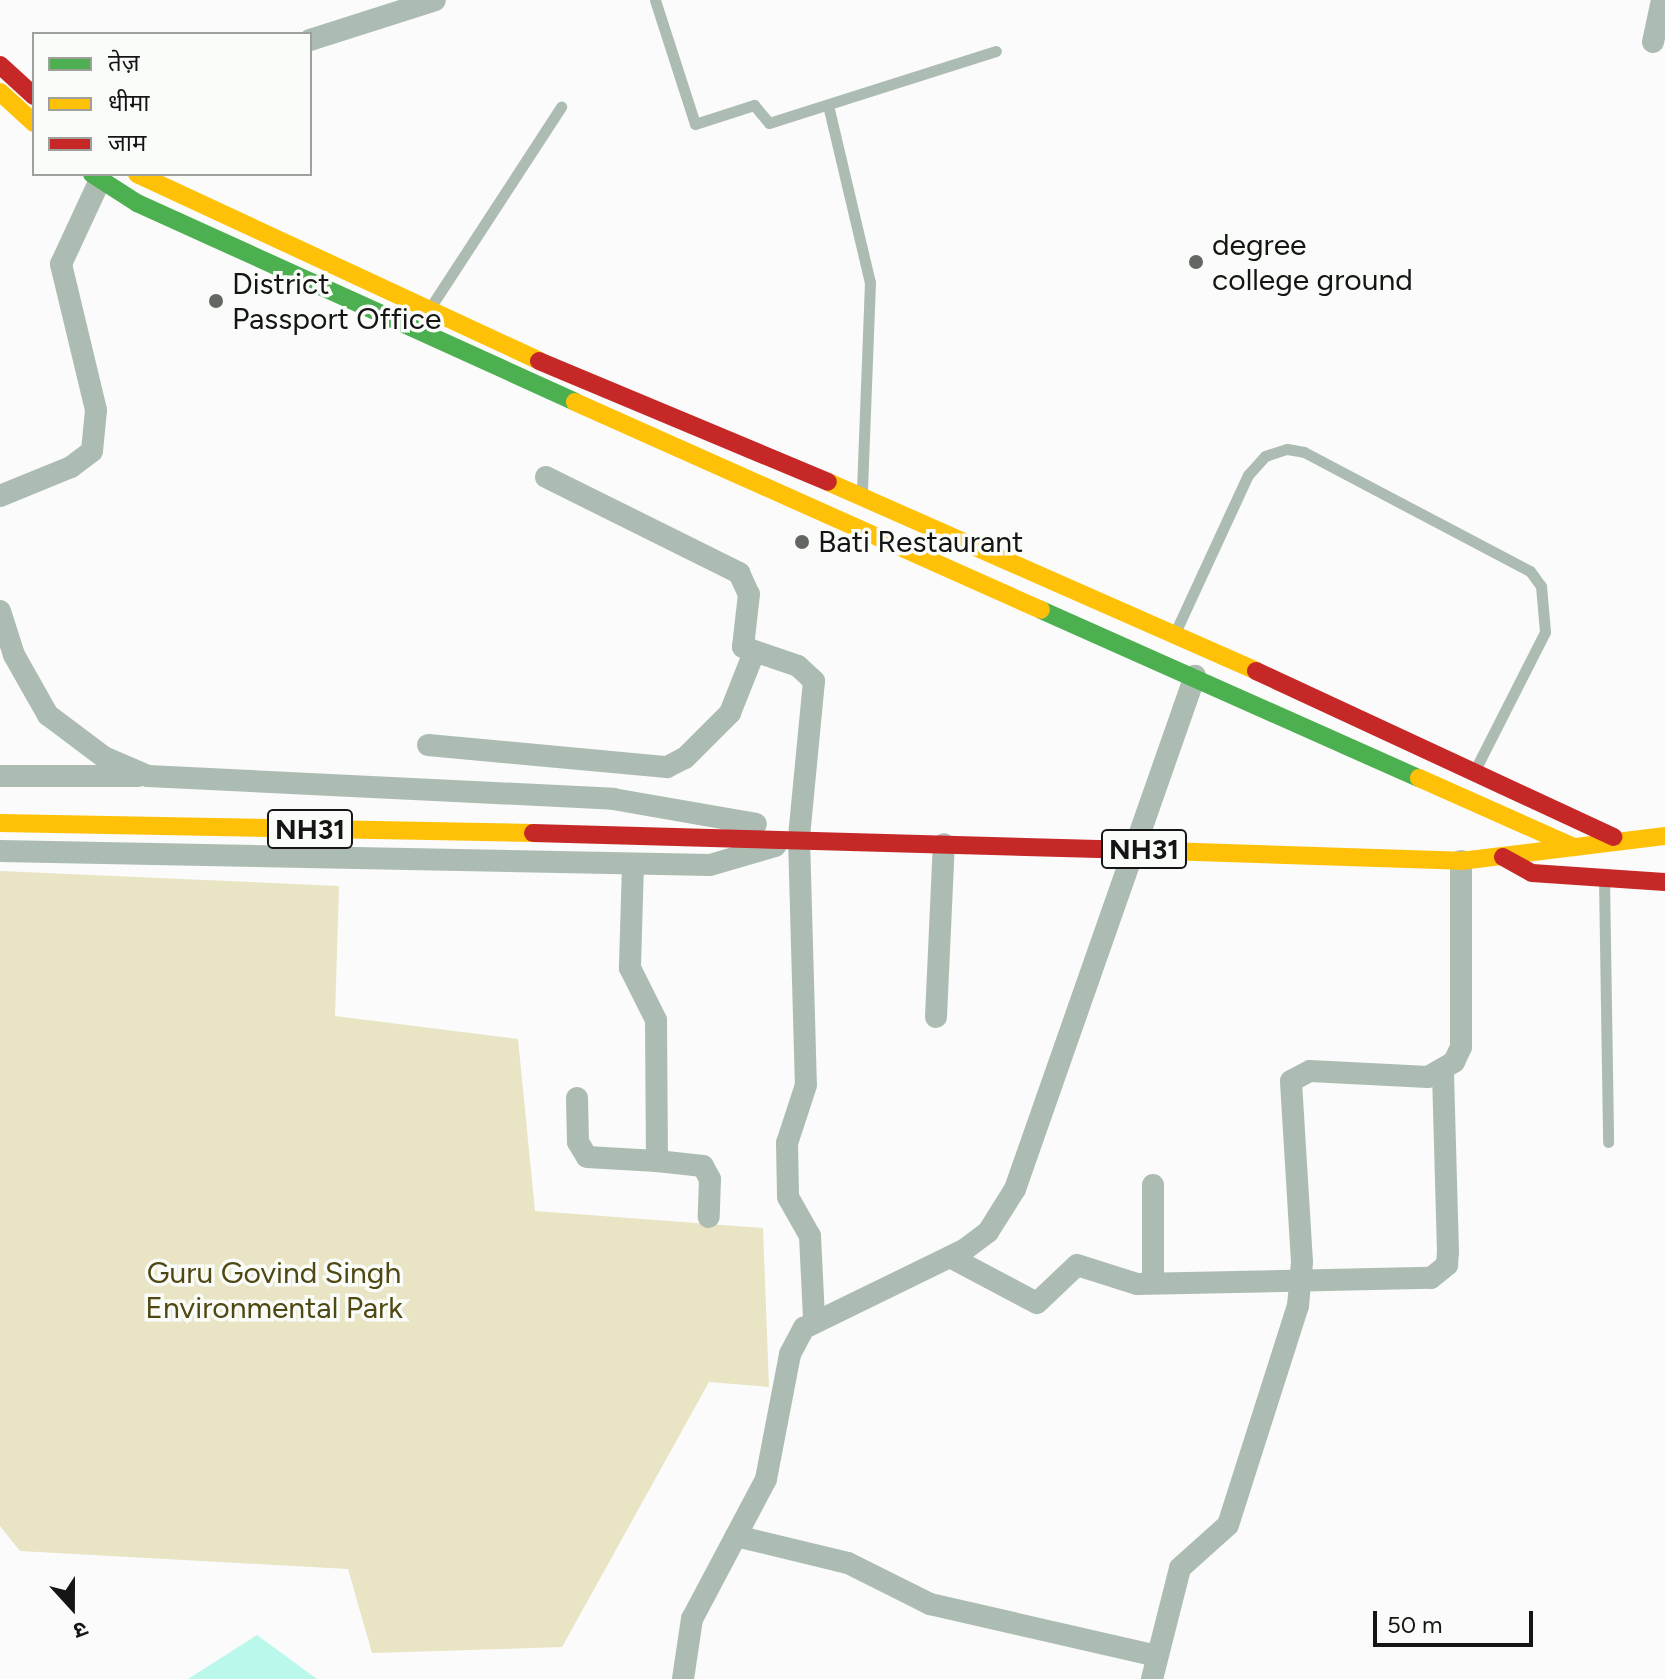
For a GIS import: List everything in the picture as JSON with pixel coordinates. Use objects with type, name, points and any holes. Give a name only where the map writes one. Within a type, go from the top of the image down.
[{"type":"main road","points":[[0,65],[32,94]]},
{"type":"main road","points":[[0,92],[32,121]]},
{"type":"main road","points":[[141,176],[427,314],[862,496],[1475,768],[1613,837]]},
{"type":"main road","points":[[96,177],[137,203],[417,331],[1161,659],[1574,847]]},
{"type":"main road","name":"NH31","points":[[0,823],[799,838],[1461,861],[1574,847],[1613,837],[1665,836]]},
{"type":"main road","points":[[1503,857],[1532,873],[1665,882]]},
{"type":"street","points":[[312,39],[435,0]]},
{"type":"street","points":[[1653,42],[1662,0]]},
{"type":"street","points":[[0,496],[71,467],[92,451],[96,410],[61,264],[96,177]]},
{"type":"street","points":[[546,477],[739,573],[749,594],[743,647],[753,655],[798,666],[814,681],[799,838],[806,1085],[787,1143],[788,1197],[810,1236],[814,1318]]},
{"type":"street","points":[[0,611],[14,655],[48,715],[104,757],[148,776]]},
{"type":"street","points":[[428,745],[667,767],[685,758],[730,713],[753,655]]},
{"type":"street","points":[[683,1679],[692,1619],[736,1536],[774,1453],[790,1354],[814,1318],[950,1257],[988,1232],[1015,1189],[1195,676]]},
{"type":"street","points":[[0,776],[148,776],[613,799],[715,812],[799,838]]},
{"type":"street","points":[[0,851],[710,865],[799,838]]},
{"type":"street","points":[[936,1017],[944,844]]},
{"type":"street","points":[[1152,1679],[1180,1568],[1228,1525],[1302,1283],[1291,1081],[1310,1071],[1428,1077],[1443,1072],[1461,1047],[1461,861]]},
{"type":"street","points":[[633,864],[630,968],[656,1020],[657,1161]]},
{"type":"street","points":[[950,1257],[1037,1303],[1077,1265],[1127,1282],[1153,1283],[1302,1283],[1431,1278],[1447,1265],[1443,1072]]},
{"type":"street","points":[[577,1098],[578,1142],[587,1157],[703,1166],[710,1179],[709,1217]]},
{"type":"street","points":[[1153,1185],[1153,1283]]},
{"type":"street","points":[[736,1536],[848,1563],[930,1604],[1157,1656]]},
{"type":"lane","points":[[655,0],[695,124],[754,105],[769,123],[996,51]]},
{"type":"lane","points":[[828,105],[870,282],[859,526]]},
{"type":"lane","points":[[417,331],[561,107]]},
{"type":"lane","points":[[1161,659],[1248,475],[1265,456],[1287,449],[1304,452],[1530,571],[1541,586],[1545,632],[1475,768]]},
{"type":"lane","points":[[1604,879],[1608,1142]]},
{"type":"green space","name":"Guru Govind Singh Environmental Park","points":[[0,871],[339,886],[335,1016],[518,1039],[535,1211],[763,1228],[769,1387],[709,1382],[562,1647],[372,1653],[348,1569],[20,1551],[0,1526]]},
{"type":"shaded area","points":[[257,1635],[317,1679],[188,1679]]},
{"type":"traffic: fast","points":[[95,176],[137,203],[575,402]]},
{"type":"traffic: fast","points":[[1041,610],[1419,778]]},
{"type":"traffic: slow","points":[[0,92],[32,121]]},
{"type":"traffic: slow","points":[[141,176],[539,361]]},
{"type":"traffic: slow","points":[[575,402],[1041,610]]},
{"type":"traffic: slow","points":[[828,482],[1256,671]]},
{"type":"traffic: slow","points":[[1419,778],[1574,847]]},
{"type":"traffic: slow","points":[[0,823],[533,833]]},
{"type":"traffic: slow","points":[[1135,850],[1461,861],[1665,836]]},
{"type":"traffic: jam","points":[[0,65],[32,94]]},
{"type":"traffic: jam","points":[[539,361],[828,482]]},
{"type":"traffic: jam","points":[[1256,671],[1613,837]]},
{"type":"traffic: jam","points":[[533,833],[1135,850]]},
{"type":"traffic: jam","points":[[1503,857],[1532,873],[1665,882]]},
{"type":"place","name":"degree college ground","points":[[1196,262]]},
{"type":"place","name":"District Passport Office","points":[[216,301]]},
{"type":"place","name":"Bati Restaurant","points":[[802,542]]}]
